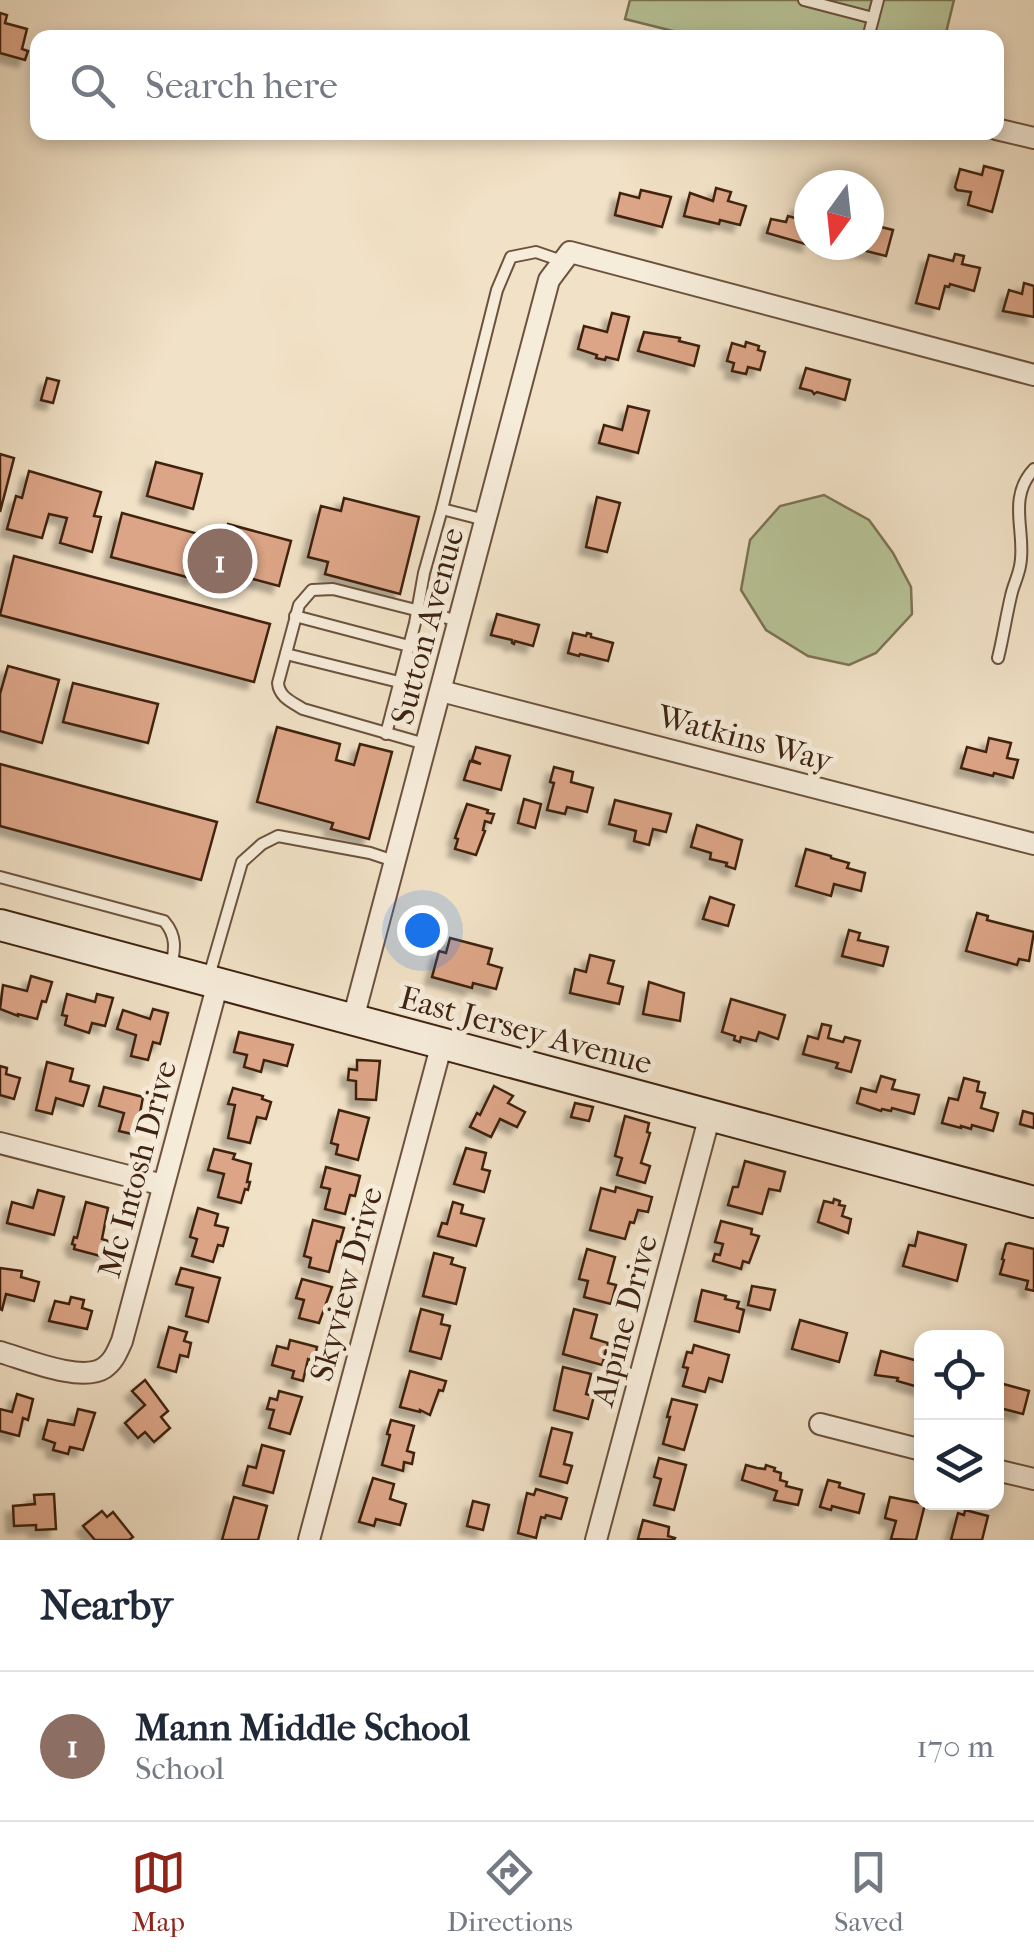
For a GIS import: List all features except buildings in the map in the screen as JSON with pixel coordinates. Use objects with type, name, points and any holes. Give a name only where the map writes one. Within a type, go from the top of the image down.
[{"type":"street","points":[[1004,130],[1034,138]]},
{"type":"street","points":[[566,257],[1034,375]]},
{"type":"street","name":"Sutton Avenue","points":[[353,1019],[550,280],[566,257]]},
{"type":"street","name":"Watkins Way","points":[[441,690],[1034,844]]},
{"type":"street","name":"East Jersey Avenue","points":[[0,925],[1034,1202]]},
{"type":"street","name":"Mc Intosh Drive","points":[[0,1352],[74,1373],[93,1373],[116,1357],[213,982]]},
{"type":"street","name":"Skyview Drive","points":[[309,1540],[442,1043]]},
{"type":"street","name":"Alpine Drive","points":[[596,1540],[710,1115]]},
{"type":"street","points":[[0,1143],[163,1186]]},
{"type":"street","points":[[820,1424],[914,1448]]},
{"type":"street","points":[[1004,1472],[1034,1479]]},
{"type":"lane","points":[[804,0],[874,18]]},
{"type":"lane","points":[[870,30],[878,0]]},
{"type":"lane","points":[[386,734],[497,290],[512,256],[536,252],[566,257]]},
{"type":"lane","points":[[998,658],[1022,558],[1018,522],[1022,489],[1034,469]]},
{"type":"lane","points":[[442,509],[486,520]]},
{"type":"lane","points":[[426,744],[302,709],[278,690],[298,605],[312,590],[333,589],[460,621]]},
{"type":"lane","points":[[296,616],[409,646]]},
{"type":"lane","points":[[286,654],[399,682]]},
{"type":"lane","points":[[213,982],[242,862],[262,844],[278,836],[395,861]]},
{"type":"lane","points":[[0,877],[164,921],[176,946],[170,970]]},
{"type":"green space","points":[[630,0],[954,0],[947,30],[669,30],[625,19]]},
{"type":"green space","points":[[824,495],[869,520],[911,587],[912,614],[876,653],[849,665],[808,656],[766,630],[741,590],[750,540],[780,506]]},
{"type":"place","name":"Mann Middle School","points":[[220,561]]}]
